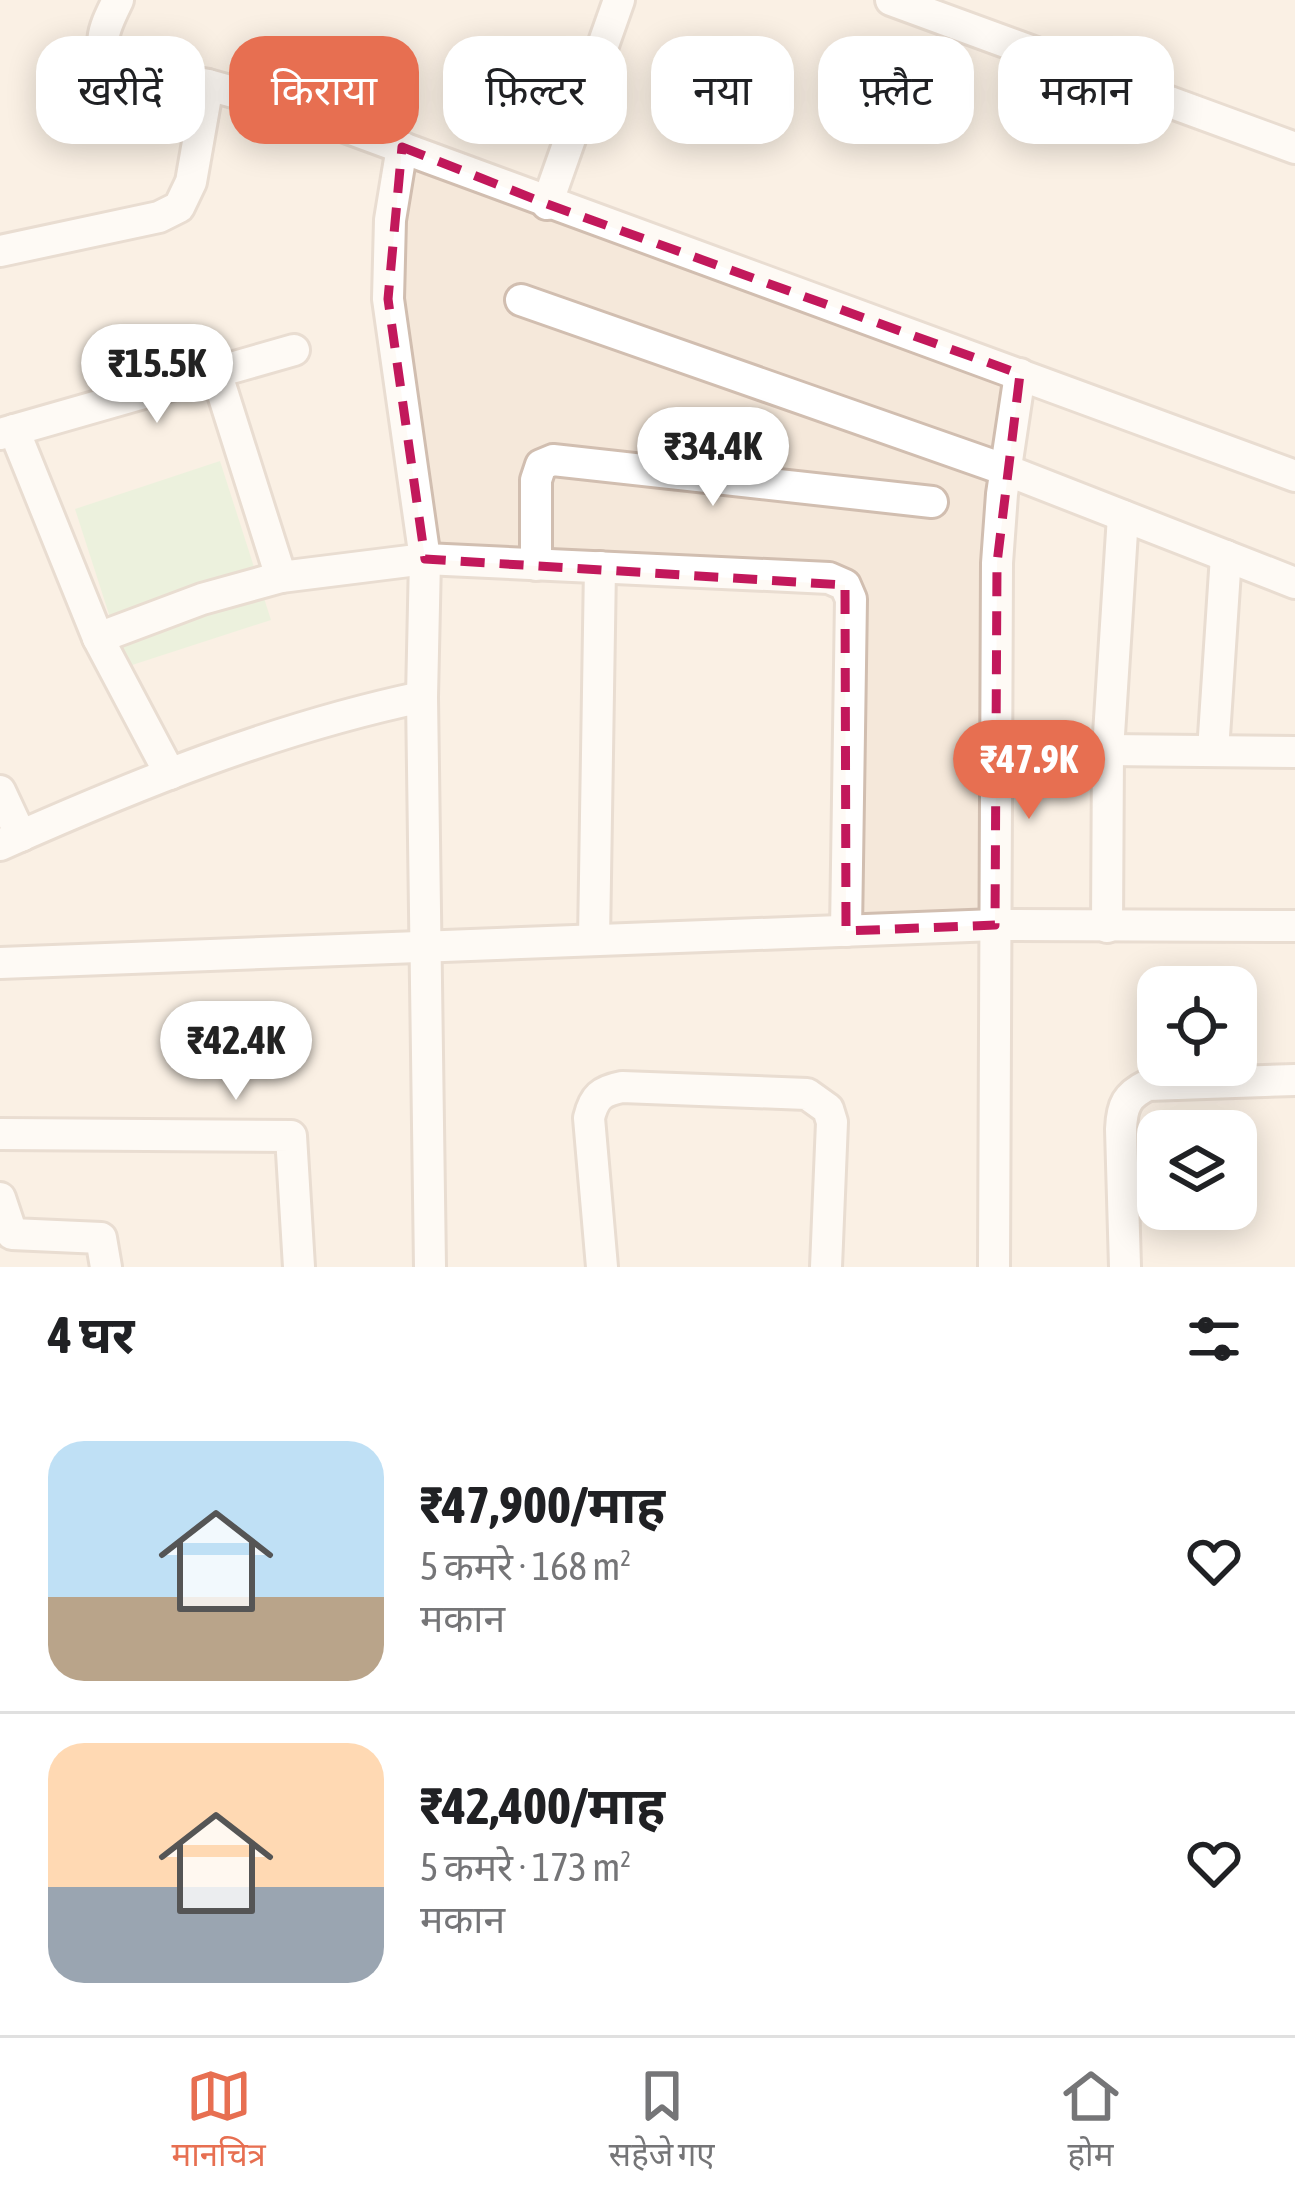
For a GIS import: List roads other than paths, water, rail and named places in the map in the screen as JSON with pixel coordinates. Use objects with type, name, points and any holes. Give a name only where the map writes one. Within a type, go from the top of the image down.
[{"type":"street","points":[[118,0],[101,42],[106,59],[118,68],[208,85],[302,111],[547,205],[1295,476]]},
{"type":"street","points":[[547,205],[619,0]]},
{"type":"street","points":[[891,0],[1295,148]]},
{"type":"street","points":[[0,250],[159,217],[178,206],[191,182],[208,85]]},
{"type":"street","points":[[402,147],[390,220],[388,299],[424,560],[430,1267]]},
{"type":"street","points":[[521,300],[1006,470],[1295,584]]},
{"type":"street","points":[[170,774],[98,638],[7,432],[294,350]]},
{"type":"street","points":[[994,1267],[997,563],[1020,374]]},
{"type":"street","points":[[217,375],[281,577]]},
{"type":"street","points":[[536,565],[536,480],[541,465],[553,460],[932,502]]},
{"type":"street","points":[[1107,927],[1108,750],[1123,516]]},
{"type":"street","points":[[1213,752],[1226,556]]},
{"type":"street","points":[[98,638],[202,599],[281,577],[424,560],[830,578],[845,585],[851,599],[846,931]]},
{"type":"street","points":[[594,940],[600,567]]},
{"type":"street","points":[[0,791],[10,840],[266,736],[422,697]]},
{"type":"street","points":[[1108,750],[1295,752]]},
{"type":"street","points":[[0,964],[995,925],[1295,926]]},
{"type":"street","points":[[1125,1267],[1121,1129],[1122,1108],[1131,1093],[1148,1084],[1295,1080]]},
{"type":"street","points":[[602,1267],[590,1118],[593,1100],[606,1090],[622,1087],[807,1094],[819,1100],[832,1121],[826,1267]]},
{"type":"street","points":[[0,1134],[291,1136],[299,1267]]},
{"type":"street","points":[[0,1198],[11,1234],[101,1238],[106,1267]]}]
